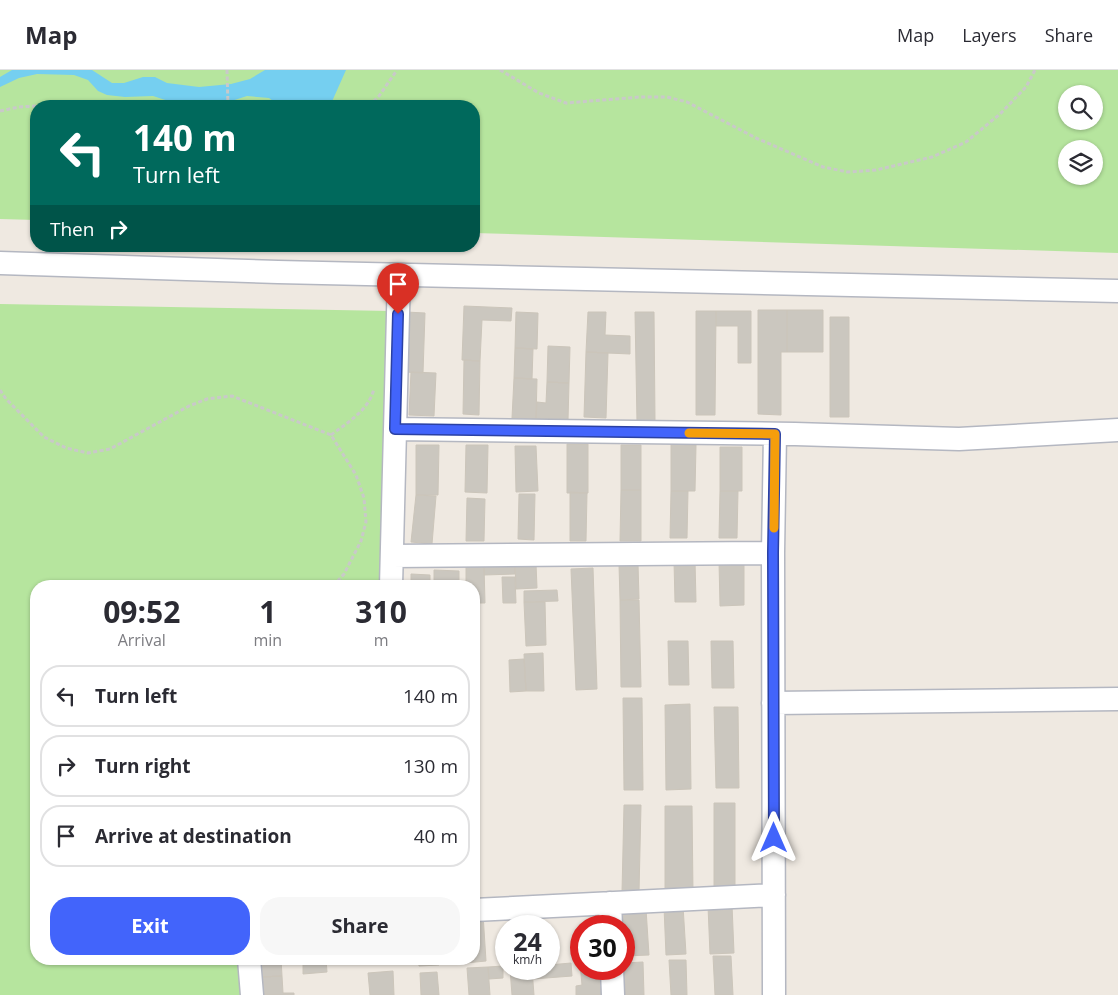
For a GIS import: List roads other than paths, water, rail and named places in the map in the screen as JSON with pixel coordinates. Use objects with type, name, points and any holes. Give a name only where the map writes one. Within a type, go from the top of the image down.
[{"type":"street","points":[[0,263],[398,275],[1118,291]]},
{"type":"street","points":[[391,580],[398,275]]},
{"type":"street","points":[[395,429],[959,438],[1118,430]]},
{"type":"street","points":[[774,995],[773,553],[775,434]]},
{"type":"street","points":[[392,556],[773,553]]},
{"type":"street","points":[[773,703],[1118,699]]},
{"type":"street","points":[[480,910],[774,895]]},
{"type":"street","points":[[610,903],[611,915]]},
{"type":"street","points":[[250,965],[252,995]]},
{"type":"street","points":[[613,980],[614,995]]},
{"type":"water","points":[[12,70],[92,70],[112,83],[124,83],[143,77],[155,77],[167,83],[199,87],[231,84],[250,79],[265,70],[346,70],[333,100],[272,100],[269,98],[247,96],[235,100],[165,100],[153,96],[125,97],[107,95],[98,91],[88,80],[74,75],[37,74],[19,78],[0,87],[0,77]]}]
